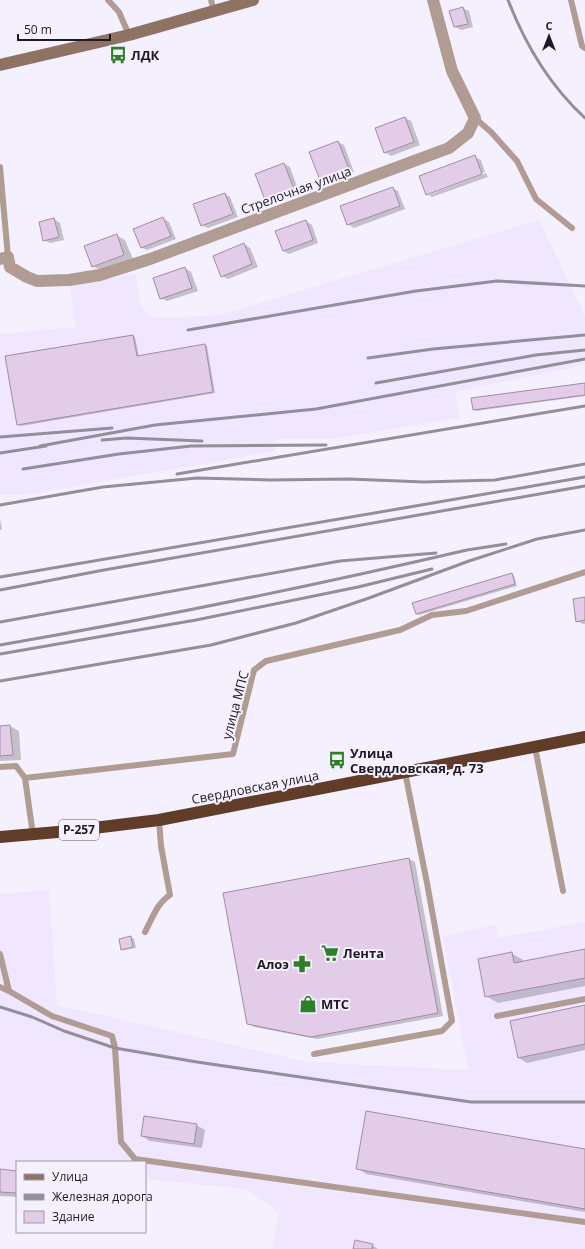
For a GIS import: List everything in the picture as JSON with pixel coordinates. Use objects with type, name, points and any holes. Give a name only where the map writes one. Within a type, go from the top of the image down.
[{"type":"highway","name":"Свердловская улица","points":[[0,837],[33,835],[159,820],[585,737]]},
{"type":"main road","points":[[0,65],[129,35],[212,5],[253,0]]},
{"type":"street","points":[[433,0],[452,71],[475,118]]},
{"type":"street","name":"Стрелочная улица","points":[[4,258],[10,267],[37,281],[68,280],[100,275],[150,259],[449,148],[468,133],[475,118]]},
{"type":"lane","points":[[108,0],[119,12],[129,35]]},
{"type":"lane","points":[[571,0],[582,46],[585,48]]},
{"type":"lane","points":[[475,118],[491,132],[517,161],[536,199],[572,228]]},
{"type":"lane","points":[[0,167],[4,258]]},
{"type":"lane","name":"улица МПС","points":[[25,778],[233,754],[254,670],[266,661],[400,630],[432,615],[466,611],[585,572]]},
{"type":"lane","points":[[535,747],[563,891]]},
{"type":"lane","points":[[0,767],[16,766],[25,778],[33,835]]},
{"type":"lane","points":[[314,1054],[442,1031],[452,1021],[405,772]]},
{"type":"lane","points":[[145,932],[158,906],[170,895],[161,846],[159,820]]},
{"type":"lane","points":[[0,954],[9,991]]},
{"type":"lane","points":[[0,988],[9,991],[52,1016],[112,1036],[122,1142],[135,1159],[585,1222]]},
{"type":"lane","points":[[497,1016],[585,999]]},
{"type":"shaded area","points":[[539,220],[585,316],[585,365],[455,392],[459,418],[331,439],[275,439],[276,451],[30,494],[0,495],[0,334],[75,327],[70,286],[136,274],[140,303],[148,315],[158,318],[220,315]]},
{"type":"shaded area","points":[[49,890],[57,1005],[308,1062],[468,1070],[443,936],[495,925],[498,938],[585,922],[585,1249],[272,1249],[279,1213],[246,1189],[146,1179],[146,1161],[16,1161],[16,1196],[0,1194],[0,894]]},
{"type":"building","points":[[463,7],[468,24],[454,27],[449,11]]},
{"type":"building","points":[[405,117],[414,142],[384,153],[375,128]]},
{"type":"building","points":[[338,141],[349,169],[320,180],[309,152]]},
{"type":"building","points":[[475,155],[482,174],[426,195],[419,176]]},
{"type":"building","points":[[284,163],[294,189],[265,200],[255,174]]},
{"type":"building","points":[[393,187],[400,206],[347,225],[340,206]]},
{"type":"building","points":[[225,193],[233,214],[201,226],[193,204]]},
{"type":"building","points":[[163,217],[171,236],[141,248],[133,229]]},
{"type":"building","points":[[54,218],[59,237],[43,241],[39,222]]},
{"type":"building","points":[[306,220],[313,240],[283,251],[275,231]]},
{"type":"building","points":[[117,234],[124,255],[92,267],[84,246]]},
{"type":"building","points":[[244,243],[252,264],[221,277],[213,256]]},
{"type":"building","points":[[185,267],[192,288],[160,299],[153,278]]},
{"type":"building","points":[[133,335],[137,356],[205,344],[213,392],[17,425],[5,356]]},
{"type":"building","points":[[585,383],[585,395],[473,410],[471,398]]},
{"type":"building","points":[[512,573],[515,584],[416,614],[412,603]]},
{"type":"building","points":[[585,597],[585,620],[576,622],[573,599]]},
{"type":"building","points":[[10,725],[13,755],[0,756],[0,726]]},
{"type":"building","name":"Лента","points":[[409,858],[438,1013],[311,1037],[247,1024],[223,893]]},
{"type":"building","points":[[131,936],[133,947],[121,950],[119,939]]},
{"type":"building","points":[[585,949],[585,978],[485,997],[478,959],[512,952],[514,963]]},
{"type":"building","points":[[585,1005],[585,1044],[518,1058],[510,1021]]},
{"type":"building","points":[[366,1111],[585,1149],[585,1209],[356,1169]]},
{"type":"building","points":[[144,1116],[197,1124],[194,1144],[141,1136]]},
{"type":"building","points":[[0,1169],[16,1171],[16,1193],[0,1192]]},
{"type":"building","points":[[355,1240],[373,1244],[372,1249],[353,1249]]},
{"type":"railway","points":[[508,0],[522,32],[540,64],[572,106],[585,118]]},
{"type":"railway","points":[[188,330],[416,291],[497,281],[585,286]]},
{"type":"railway","points":[[368,358],[433,349],[585,335]]},
{"type":"railway","points":[[376,383],[536,355],[585,350]]},
{"type":"railway","points":[[40,446],[155,425],[316,409],[585,359]]},
{"type":"railway","points":[[177,474],[585,406]]},
{"type":"railway","points":[[0,437],[112,428]]},
{"type":"railway","points":[[102,440],[127,438],[202,441]]},
{"type":"railway","points":[[23,469],[119,454],[191,446],[326,445]]},
{"type":"railway","points":[[0,453],[46,446]]},
{"type":"railway","points":[[0,505],[103,487],[197,478],[270,480],[349,479],[424,482],[495,480],[585,464]]},
{"type":"railway","points":[[0,577],[585,477]]},
{"type":"railway","points":[[0,590],[104,570],[585,486]]},
{"type":"railway","points":[[0,681],[211,645],[296,623],[469,561],[537,539],[585,530]]},
{"type":"railway","points":[[0,645],[176,613],[293,589],[467,550],[506,544]]},
{"type":"railway","points":[[0,622],[340,561],[436,553]]},
{"type":"railway","points":[[0,654],[196,620],[358,587],[432,569]]},
{"type":"railway","points":[[0,1007],[32,1017],[64,1031],[115,1048],[197,1062],[471,1102],[585,1102]]},
{"type":"place","name":"ЛДК","points":[[118,55]]},
{"type":"place","name":"Улица Свердловская, д. 73","points":[[337,760]]},
{"type":"place","name":"Лента","points":[[330,953]]},
{"type":"place","name":"Алоэ","points":[[302,964]]},
{"type":"place","name":"МТС","points":[[308,1004]]}]
